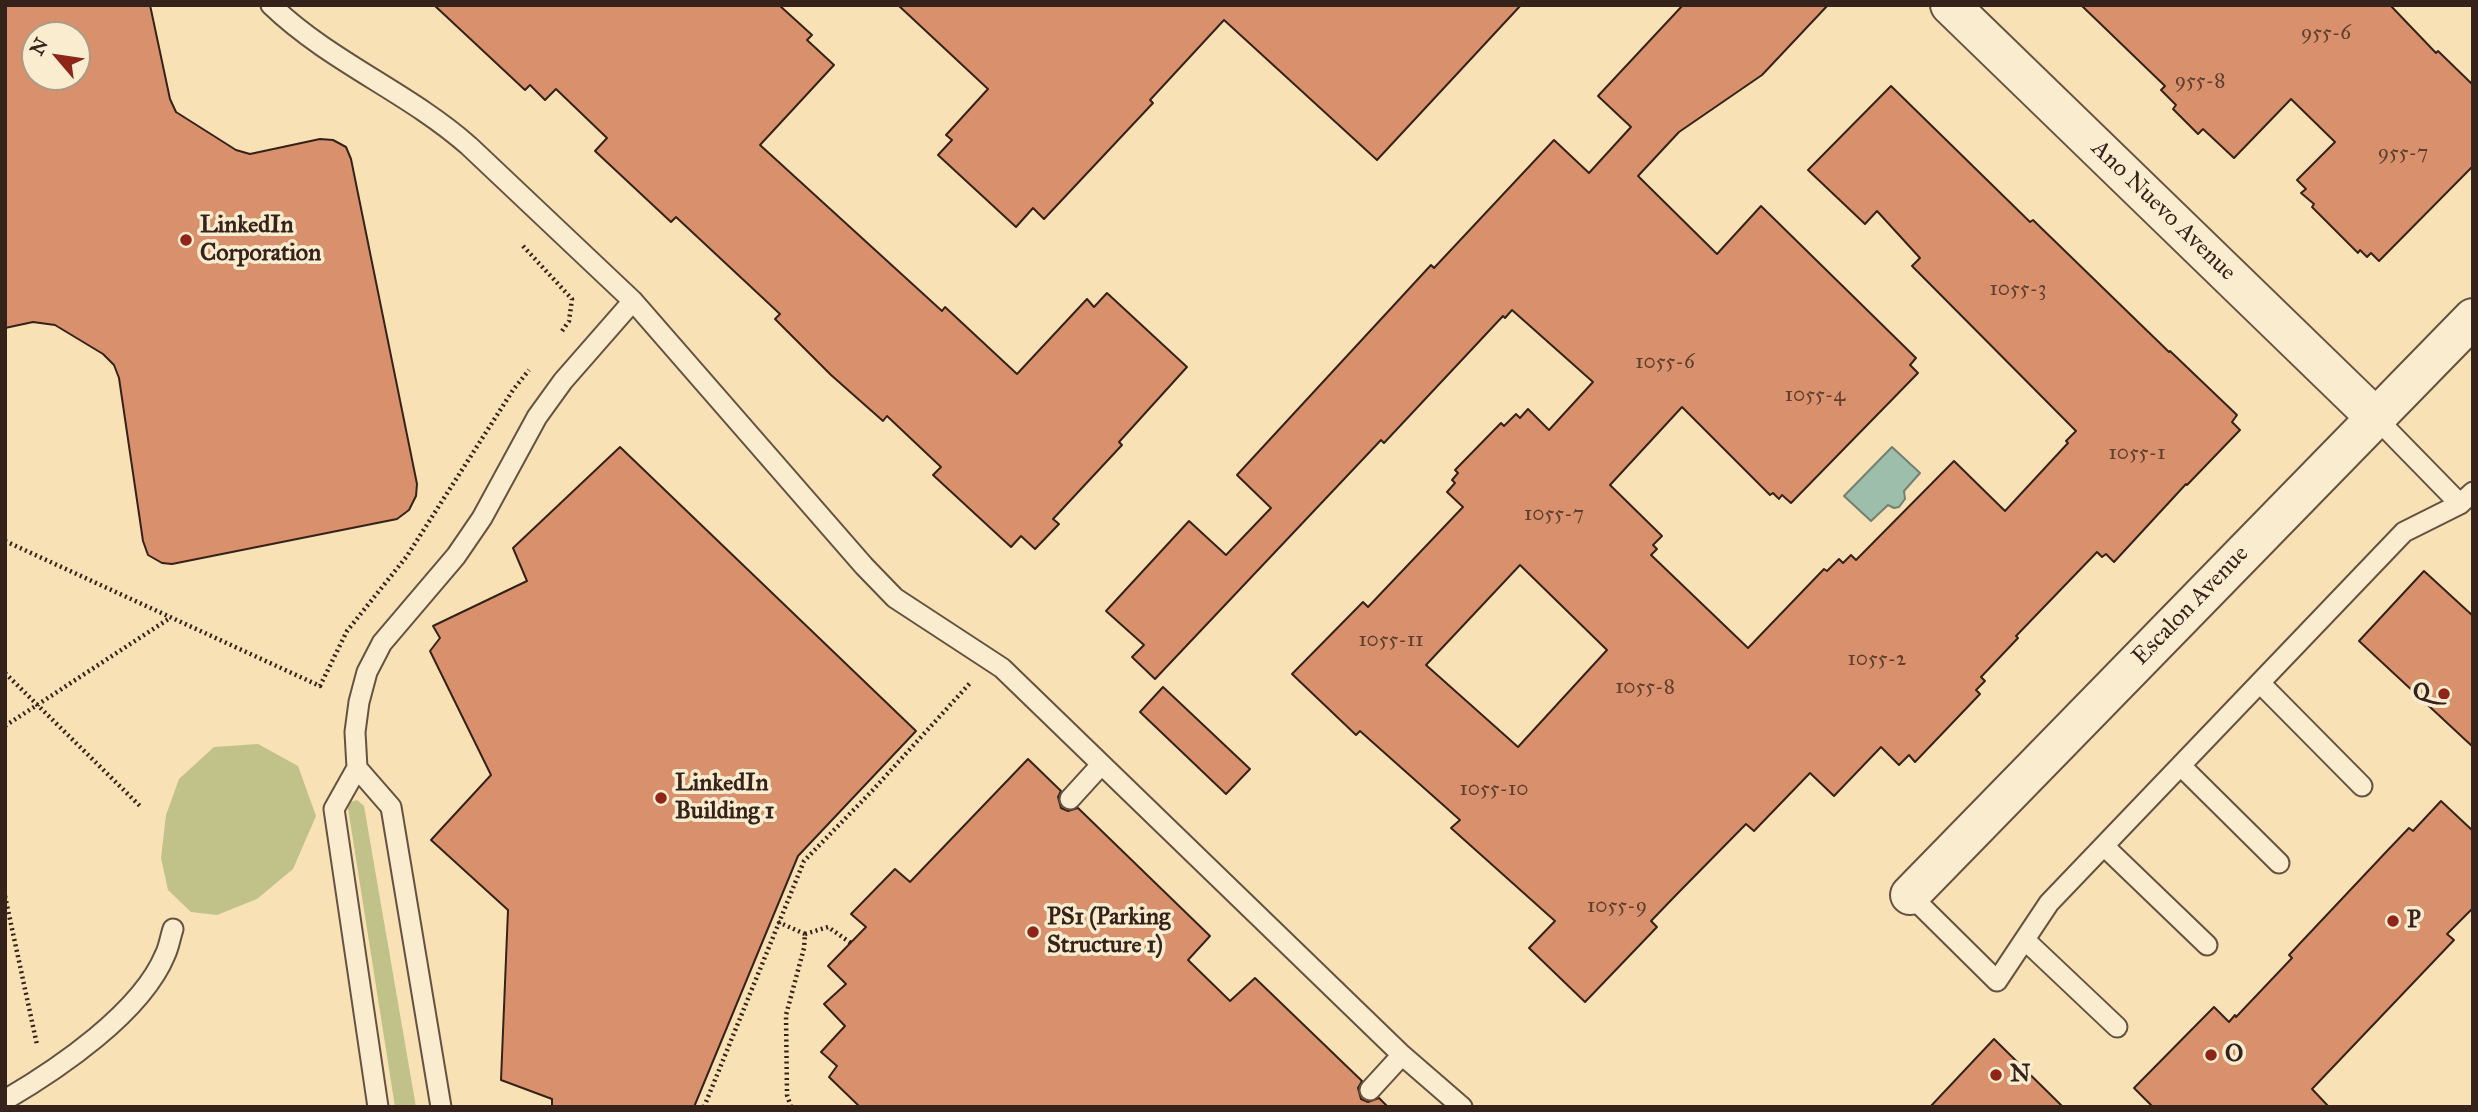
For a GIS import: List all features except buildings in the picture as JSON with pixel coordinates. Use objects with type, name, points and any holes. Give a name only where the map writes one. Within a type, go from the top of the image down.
[{"type":"street","name":"Ano Nuevo Avenue","points":[[1950,5],[2375,417]]},
{"type":"street","name":"Escalon Avenue","points":[[1910,895],[2473,318]]},
{"type":"lane","points":[[271,5],[313,42],[392,89],[451,131],[633,302],[895,598],[1002,668],[1402,1055],[1462,1107]]},
{"type":"lane","points":[[378,1107],[334,809],[357,768],[355,732],[367,672],[382,643],[456,555],[482,518],[537,417],[563,381],[633,302]]},
{"type":"lane","points":[[1910,895],[1997,981],[2049,903],[2404,532],[2467,498],[2375,417]]},
{"type":"lane","points":[[2260,683],[2362,786]]},
{"type":"lane","points":[[1070,799],[1101,765]]},
{"type":"lane","points":[[2181,766],[2279,863]]},
{"type":"lane","points":[[357,768],[391,807],[441,1107]]},
{"type":"lane","points":[[2105,846],[2207,946]]},
{"type":"lane","points":[[5,1100],[44,1077],[89,1043],[139,994],[166,955],[173,929]]},
{"type":"lane","points":[[2025,940],[2116,1027]]},
{"type":"lane","points":[[1370,1090],[1402,1055]]},
{"type":"path","points":[[523,246],[572,299],[569,321],[557,338]]},
{"type":"path","points":[[5,541],[320,687],[346,631],[407,556],[513,390],[530,369]]},
{"type":"path","points":[[5,726],[170,618]]},
{"type":"path","points":[[704,1107],[804,861],[872,791],[990,661]]},
{"type":"path","points":[[5,673],[140,806]]},
{"type":"path","points":[[5,896],[44,1077]]},
{"type":"path","points":[[778,922],[805,934],[828,927],[851,943]]},
{"type":"path","points":[[791,1107],[787,1095],[786,1015],[804,948],[805,934]]},
{"type":"green space","points":[[258,744],[298,766],[316,816],[293,869],[257,899],[217,915],[191,912],[168,890],[161,858],[166,815],[179,779],[214,747]]},
{"type":"green space","points":[[357,800],[364,806],[416,1107],[395,1107],[348,808],[351,802]]},
{"type":"shaded area","points":[[1892,447],[1920,473],[1904,491],[1905,499],[1899,507],[1888,505],[1871,521],[1844,496]]},
{"type":"place","name":"LinkedIn Corporation","points":[[186,240]]},
{"type":"place","name":"Q","points":[[2444,694]]},
{"type":"place","name":"LinkedIn Building 1","points":[[661,798]]},
{"type":"place","name":"P","points":[[2393,921]]},
{"type":"place","name":"PS1 (Parking Structure 1)","points":[[1033,932]]},
{"type":"place","name":"O","points":[[2211,1055]]},
{"type":"place","name":"N","points":[[1996,1075]]}]
